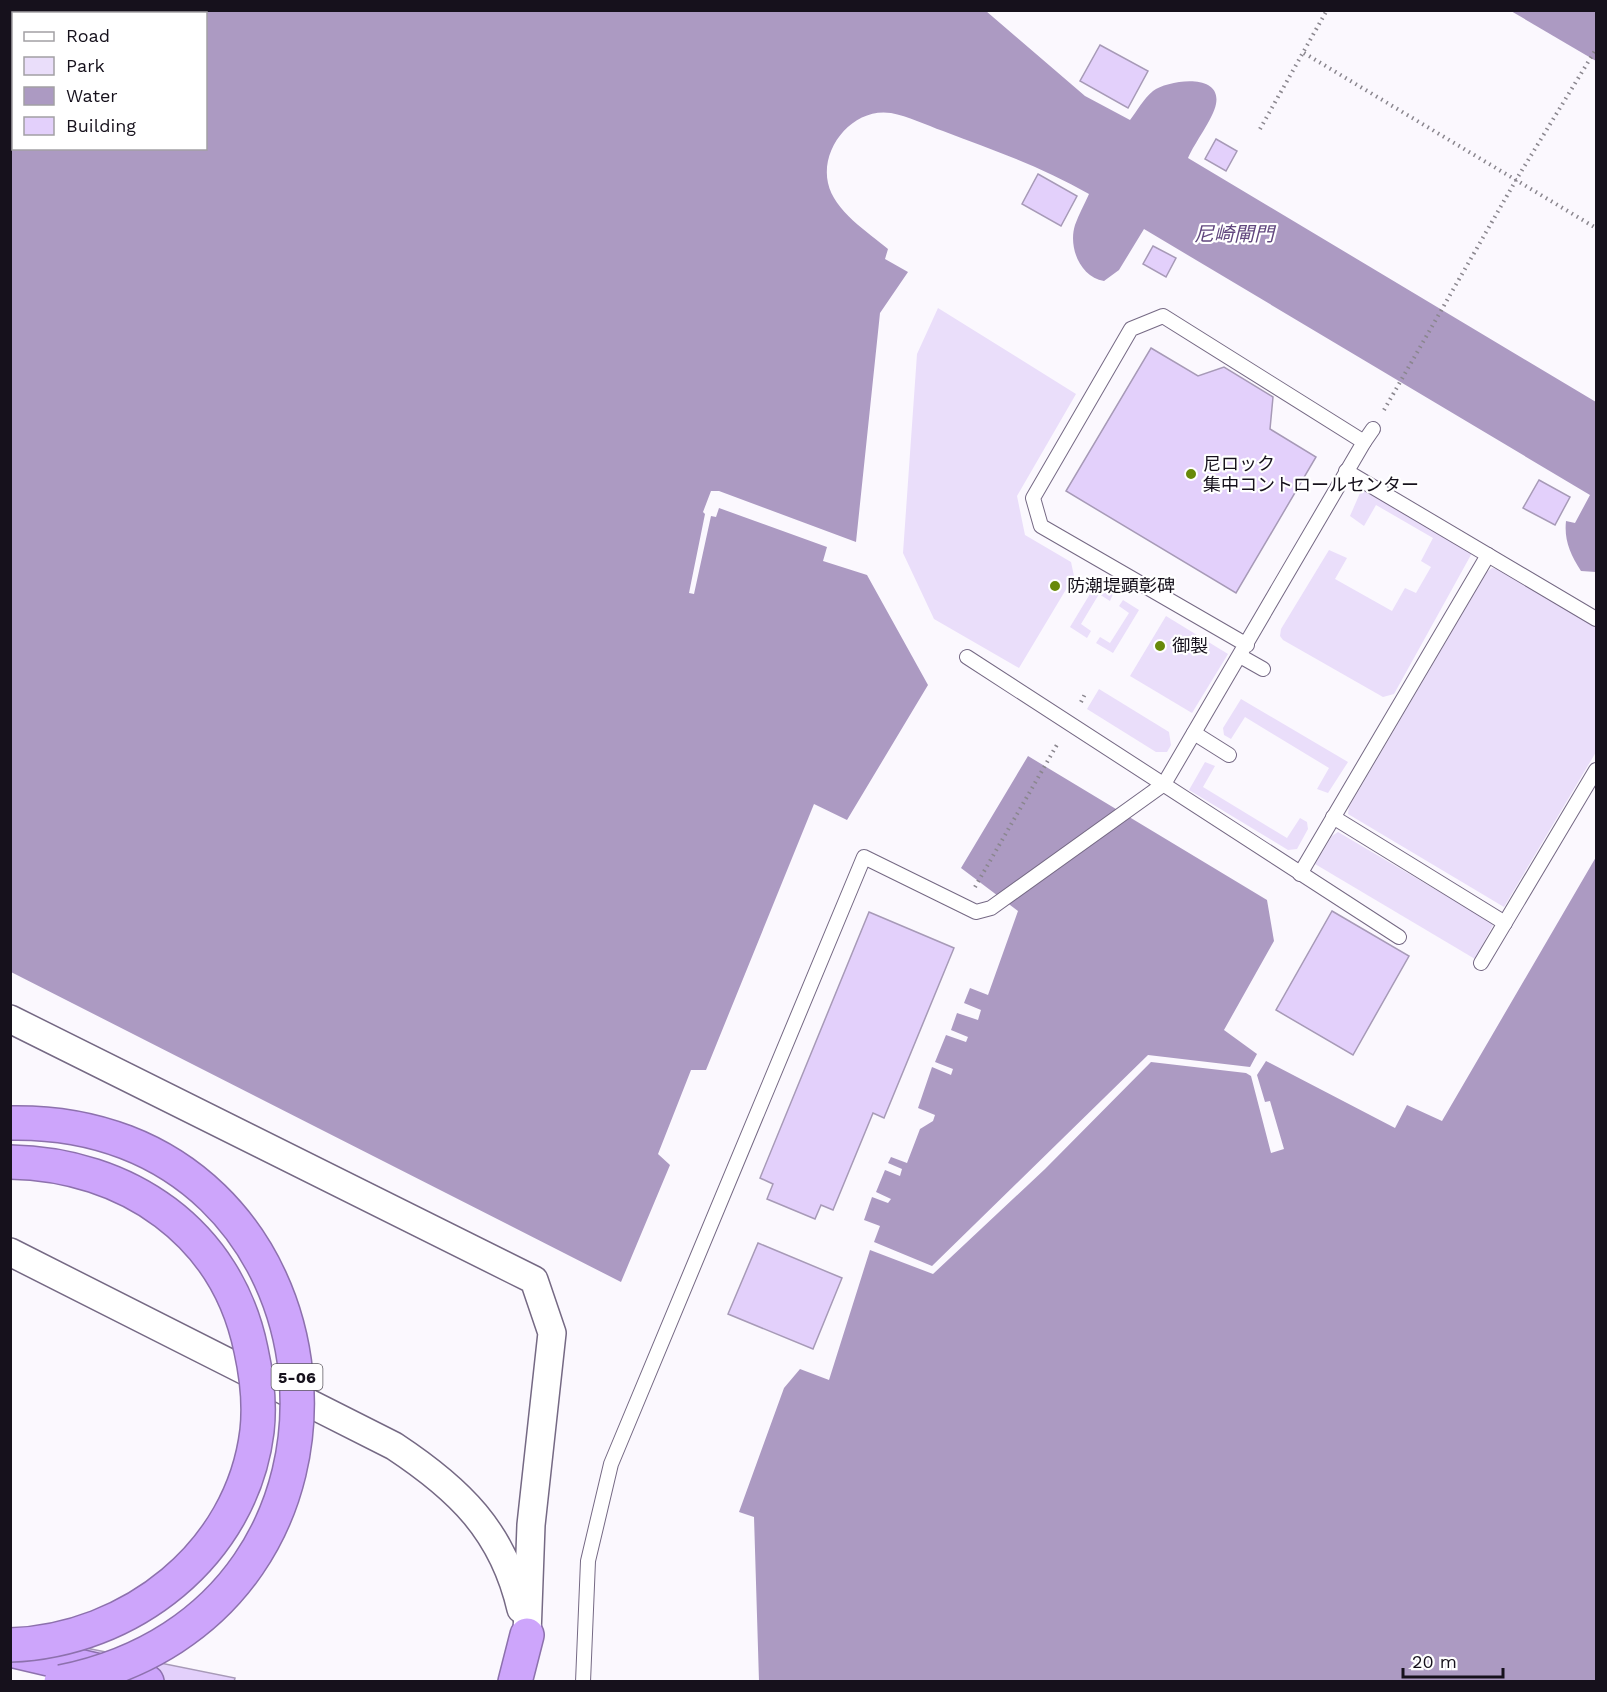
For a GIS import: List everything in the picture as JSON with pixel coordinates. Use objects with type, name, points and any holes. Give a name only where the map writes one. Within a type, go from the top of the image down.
[{"type":"highway","name":"5-06","points":[[10,1123],[39,1122],[113,1137],[173,1167],[209,1194],[234,1222],[258,1256],[275,1290],[288,1326],[296,1365],[297,1434],[289,1481],[262,1542],[241,1574],[210,1608],[184,1629],[153,1648],[119,1665],[61,1682]]},
{"type":"highway","name":"5-06","points":[[10,1162],[69,1167],[102,1176],[131,1189],[182,1227],[203,1248],[236,1300],[247,1330],[258,1396],[257,1431],[251,1463],[239,1495],[224,1524],[182,1575],[156,1598],[125,1616],[94,1629],[61,1639],[10,1645]]},
{"type":"highway","points":[[515,1682],[527,1635]]},
{"type":"highway","points":[[10,1650],[147,1682]]},
{"type":"street","points":[[10,1019],[534,1280],[552,1333],[531,1525],[527,1635]]},
{"type":"street","points":[[10,1252],[394,1446],[432,1471],[462,1498],[487,1527],[505,1558],[527,1635]]},
{"type":"lane","points":[[1263,669],[1243,651],[1041,526],[1033,498],[1131,329],[1163,316],[1364,442]]},
{"type":"lane","points":[[583,1682],[588,1561],[611,1464],[864,857],[976,912],[991,908],[1164,784],[1346,471],[1373,429]]},
{"type":"lane","points":[[1346,471],[1596,619]]},
{"type":"lane","points":[[1300,874],[1488,555]]},
{"type":"lane","points":[[967,657],[1399,937]]},
{"type":"lane","points":[[1194,733],[1229,755]]},
{"type":"lane","points":[[1481,963],[1596,770]]},
{"type":"lane","points":[[1333,817],[1505,923]]},
{"type":"path","points":[[1260,129],[1327,10]]},
{"type":"path","points":[[1373,429],[1516,180],[1596,50]]},
{"type":"path","points":[[1304,53],[1596,228]]},
{"type":"path","points":[[974,888],[1055,749]]},
{"type":"green space","points":[[938,308],[1076,394],[1017,496],[1025,535],[1071,562],[1074,576],[1019,668],[934,619],[903,553],[917,354]]},
{"type":"green space","points":[[1365,490],[1468,547],[1472,553],[1394,694],[1383,697],[1283,640],[1280,636],[1281,629],[1329,550],[1347,558],[1335,579],[1392,611],[1405,588],[1416,593],[1431,567],[1421,561],[1433,538],[1376,505],[1364,526],[1350,516],[1360,493]]},
{"type":"green space","points":[[1492,568],[1498,569],[1596,627],[1596,752],[1504,907],[1348,814],[1349,807],[1487,572]]},
{"type":"green space","points":[[1096,584],[1113,594],[1110,601],[1099,594],[1081,624],[1091,631],[1087,638],[1070,627]]},
{"type":"green space","points":[[1123,600],[1139,610],[1113,653],[1096,643],[1100,637],[1110,643],[1129,613],[1119,606]]},
{"type":"green space","points":[[1166,616],[1228,654],[1192,713],[1130,676]]},
{"type":"green space","points":[[1099,689],[1169,732],[1171,745],[1167,752],[1156,752],[1087,709]]},
{"type":"green space","points":[[1241,699],[1348,762],[1328,793],[1317,789],[1329,768],[1245,717],[1231,739],[1224,735],[1223,728]]},
{"type":"green space","points":[[1205,762],[1215,766],[1203,787],[1287,838],[1300,818],[1307,822],[1308,829],[1297,849],[1288,850],[1189,790]]},
{"type":"green space","points":[[1338,832],[1489,921],[1493,925],[1475,959],[1315,864],[1332,836]]},
{"type":"water","name":"尼崎閘門","points":[[10,11],[986,11],[1085,96],[1130,120],[1147,97],[1160,87],[1192,81],[1211,87],[1216,94],[1216,104],[1188,158],[1596,402],[1596,572],[1581,571],[1571,553],[1566,534],[1566,521],[1575,523],[1590,495],[1144,229],[1119,270],[1104,281],[1088,274],[1078,260],[1073,234],[1089,194],[1053,175],[1017,160],[910,118],[891,113],[864,116],[843,132],[829,156],[827,169],[831,193],[844,212],[888,249],[885,259],[908,272],[880,313],[856,542],[719,491],[711,491],[703,512],[705,514],[689,593],[694,594],[711,516],[716,517],[719,508],[827,547],[823,561],[867,575],[928,685],[847,820],[814,804],[706,1070],[691,1070],[658,1154],[670,1165],[621,1282],[11,972]]},
{"type":"water","points":[[1511,11],[1596,11],[1596,61]]},
{"type":"water","points":[[1028,756],[1267,900],[1274,941],[1224,1030],[1257,1054],[1250,1067],[1148,1055],[932,1266],[874,1242],[880,1226],[864,1220],[872,1197],[888,1203],[891,1199],[876,1192],[885,1170],[900,1176],[902,1169],[888,1163],[891,1157],[907,1163],[920,1129],[933,1121],[935,1115],[918,1108],[932,1067],[951,1075],[953,1069],[935,1062],[946,1035],[966,1042],[968,1037],[951,1030],[957,1013],[978,1020],[981,1010],[964,1003],[970,988],[988,995],[1018,911],[961,868]]},
{"type":"water","points":[[1596,857],[1596,1681],[759,1681],[754,1517],[739,1512],[784,1388],[800,1369],[829,1380],[870,1250],[933,1274],[1045,1169],[1151,1062],[1246,1073],[1251,1076],[1271,1153],[1284,1149],[1270,1101],[1265,1102],[1257,1075],[1266,1061],[1395,1128],[1407,1105],[1442,1121]]},
{"type":"building","points":[[1100,45],[1148,71],[1128,108],[1080,81]]},
{"type":"building","points":[[1216,139],[1237,151],[1226,171],[1205,159]]},
{"type":"building","points":[[1038,174],[1077,196],[1061,226],[1022,204]]},
{"type":"building","points":[[1153,246],[1176,258],[1166,277],[1143,264]]},
{"type":"building","name":"尼ロック 集中コントロールセンター","points":[[1151,348],[1198,376],[1224,367],[1273,397],[1270,429],[1316,457],[1236,593],[1066,491]]},
{"type":"building","points":[[1539,480],[1570,497],[1555,525],[1523,508]]},
{"type":"building","points":[[1332,911],[1409,956],[1353,1055],[1276,1010]]},
{"type":"building","points":[[869,912],[954,948],[884,1118],[873,1113],[833,1210],[821,1205],[815,1219],[767,1199],[773,1184],[760,1178]]},
{"type":"building","points":[[758,1243],[842,1278],[813,1349],[728,1314]]},
{"type":"building","points":[[86,1648],[235,1678],[234,1682],[79,1682]]},
{"type":"place","name":"尼ロック 集中コントロールセンター","points":[[1191,474]]},
{"type":"place","name":"防潮堤顕彰碑","points":[[1055,586]]},
{"type":"place","name":"御製","points":[[1160,646]]}]
